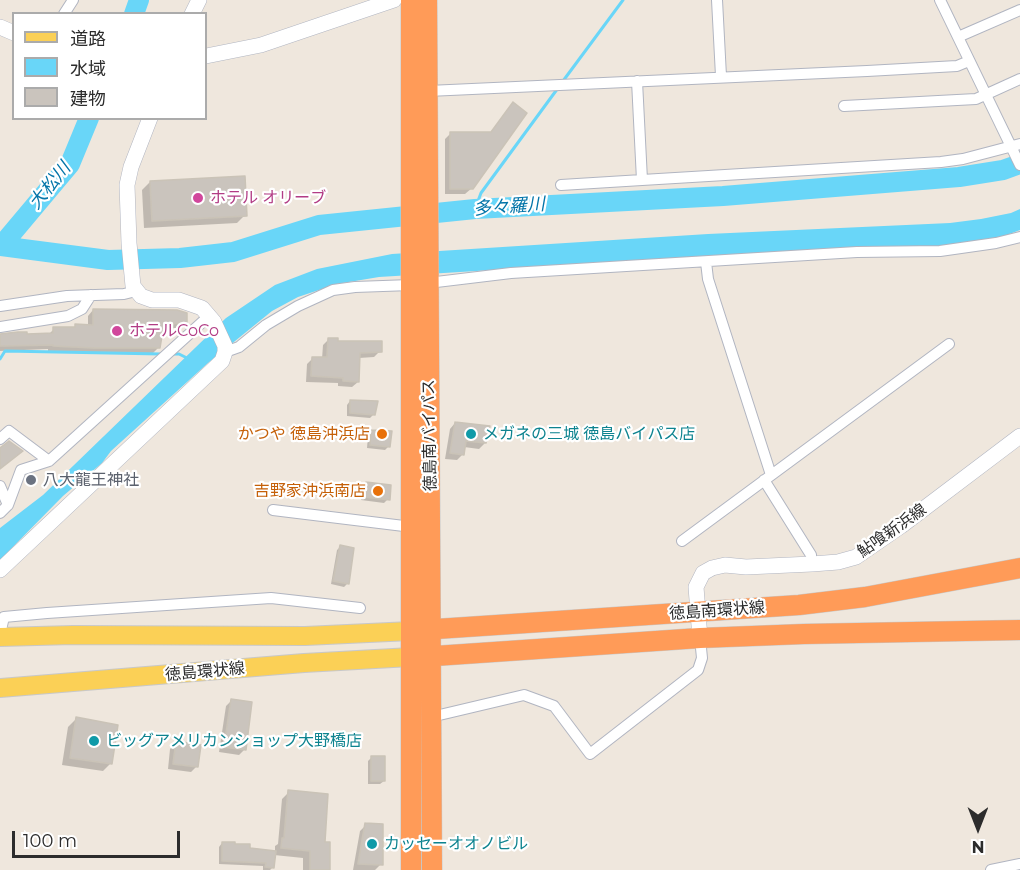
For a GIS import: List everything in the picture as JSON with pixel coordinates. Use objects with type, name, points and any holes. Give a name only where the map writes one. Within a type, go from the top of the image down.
[{"type":"highway","name":"徳島南バイパス","points":[[411,0],[419,194],[419,282],[412,527],[411,870]]},
{"type":"highway","name":"徳島南バイパス","points":[[419,194],[428,91],[427,0]]},
{"type":"highway","name":"徳島南バイパス","points":[[419,282],[432,629],[432,870]]},
{"type":"highway","name":"徳島南環状線","points":[[411,631],[799,605],[866,597],[1020,568]]},
{"type":"highway","name":"徳島南環状線","points":[[411,657],[700,638],[815,633],[1020,630]]},
{"type":"main road","name":"徳島環状線","points":[[0,635],[305,636],[411,631]]},
{"type":"main road","name":"徳島環状線","points":[[0,688],[304,663],[411,657]]},
{"type":"street","points":[[207,56],[261,45],[394,0]]},
{"type":"street","points":[[717,0],[721,76]]},
{"type":"street","points":[[940,0],[1015,148],[1020,165]]},
{"type":"street","points":[[958,37],[1020,10]]},
{"type":"street","points":[[428,91],[957,66],[969,61]]},
{"type":"street","points":[[844,106],[976,99],[1020,79]]},
{"type":"street","points":[[637,81],[642,180]]},
{"type":"street","points":[[0,570],[222,361],[225,349],[212,319],[195,304],[180,300],[152,300],[141,296],[133,284],[127,185],[131,167],[149,120]]},
{"type":"street","points":[[561,185],[921,164],[963,159],[1015,148]]},
{"type":"street","points":[[225,349],[239,347],[266,325],[298,306],[333,290],[511,273],[857,252],[940,251],[1020,237]]},
{"type":"street","points":[[706,262],[708,279],[768,477],[811,555],[812,564]]},
{"type":"street","points":[[0,306],[67,296],[124,294],[133,284]]},
{"type":"street","points":[[0,327],[68,316],[82,309],[91,295]]},
{"type":"street","points":[[4,509],[21,471],[49,461],[212,319]]},
{"type":"street","points":[[682,541],[949,344]]},
{"type":"street","points":[[0,439],[9,431],[49,461]]},
{"type":"street","name":"鮎喰新浜線","points":[[700,638],[696,587],[703,573],[725,565],[746,567],[812,564],[838,562],[856,557],[901,526],[1020,435]]},
{"type":"street","points":[[0,486],[4,509]]},
{"type":"street","points":[[273,510],[412,527]]},
{"type":"street","points":[[0,635],[4,617],[47,612],[271,598],[360,608]]},
{"type":"street","points":[[431,717],[524,695],[554,706],[590,754],[698,670],[702,658],[700,638]]},
{"type":"street","points":[[991,870],[1020,864]]},
{"type":"water","points":[[1020,209],[1020,230],[999,238],[940,246],[801,251],[379,277],[337,284],[298,297],[272,311],[208,363],[111,451],[102,463],[63,496],[0,560],[0,528],[43,495],[226,318],[275,285],[317,269],[392,254],[708,234],[950,223],[1011,213]]},
{"type":"building","points":[[513,102],[527,113],[473,189],[450,189],[450,132],[491,132]]},
{"type":"building","name":"ホテル オリーブ","points":[[245,176],[247,216],[152,221],[150,181]]},
{"type":"building","points":[[93,309],[177,310],[187,313],[187,323],[164,324],[160,348],[0,346],[0,334],[53,333],[53,327],[75,327],[75,324],[93,325]]},
{"type":"building","points":[[328,338],[338,338],[338,341],[382,341],[382,352],[360,353],[359,382],[343,381],[343,378],[311,376],[312,357],[327,357]]},
{"type":"building","points":[[350,400],[378,401],[375,415],[350,413]]},
{"type":"building","name":"メガネの三城 徳島バイパス店","points":[[455,422],[490,426],[486,443],[466,441],[464,455],[450,453]]},
{"type":"building","points":[[371,430],[392,431],[390,447],[370,445]]},
{"type":"building","points":[[9,441],[23,451],[0,469],[0,448]]},
{"type":"building","name":"吉野家沖浜南店","points":[[366,482],[391,485],[390,500],[364,497]]},
{"type":"building","points":[[340,545],[354,548],[349,584],[333,581]]},
{"type":"building","points":[[231,699],[252,702],[246,750],[224,747]]},
{"type":"building","name":"ビッグアメリカンショップ大野橋店","points":[[76,717],[118,725],[112,764],[70,758]]},
{"type":"building","points":[[176,741],[201,745],[198,767],[173,764]]},
{"type":"building","points":[[371,756],[385,756],[385,781],[371,781]]},
{"type":"building","points":[[288,790],[328,794],[325,842],[330,842],[330,870],[310,870],[310,851],[281,848]]},
{"type":"building","name":"カッセーオオノビル","points":[[365,823],[383,824],[383,865],[358,864]]},
{"type":"building","points":[[222,842],[250,844],[250,848],[276,851],[274,868],[265,867],[266,863],[222,861]]},
{"type":"waterway","name":"大松川","points":[[135,12],[139,0]]},
{"type":"waterway","points":[[563,81],[623,0]]},
{"type":"waterway","points":[[475,209],[481,193],[558,88]]},
{"type":"waterway","name":"大松川","points":[[2,245],[70,164],[88,120]]},
{"type":"waterway","name":"多々羅川","points":[[0,246],[108,260],[180,258],[233,252],[319,225],[475,209],[723,196],[959,177],[1003,170],[1020,164]]},
{"type":"waterway","points":[[0,359],[5,351],[161,354]]},
{"type":"waterway","points":[[173,354],[187,358]]},
{"type":"place","name":"ホテル オリーブ","points":[[198,198]]},
{"type":"place","name":"ホテルCoCo","points":[[117,331]]},
{"type":"place","name":"かつや 徳島沖浜店","points":[[382,434]]},
{"type":"place","name":"メガネの三城 徳島バイパス店","points":[[471,434]]},
{"type":"place","name":"八大龍王神社","points":[[31,480]]},
{"type":"place","name":"吉野家沖浜南店","points":[[378,491]]},
{"type":"place","name":"ビッグアメリカンショップ大野橋店","points":[[94,741]]},
{"type":"place","name":"カッセーオオノビル","points":[[372,844]]}]
